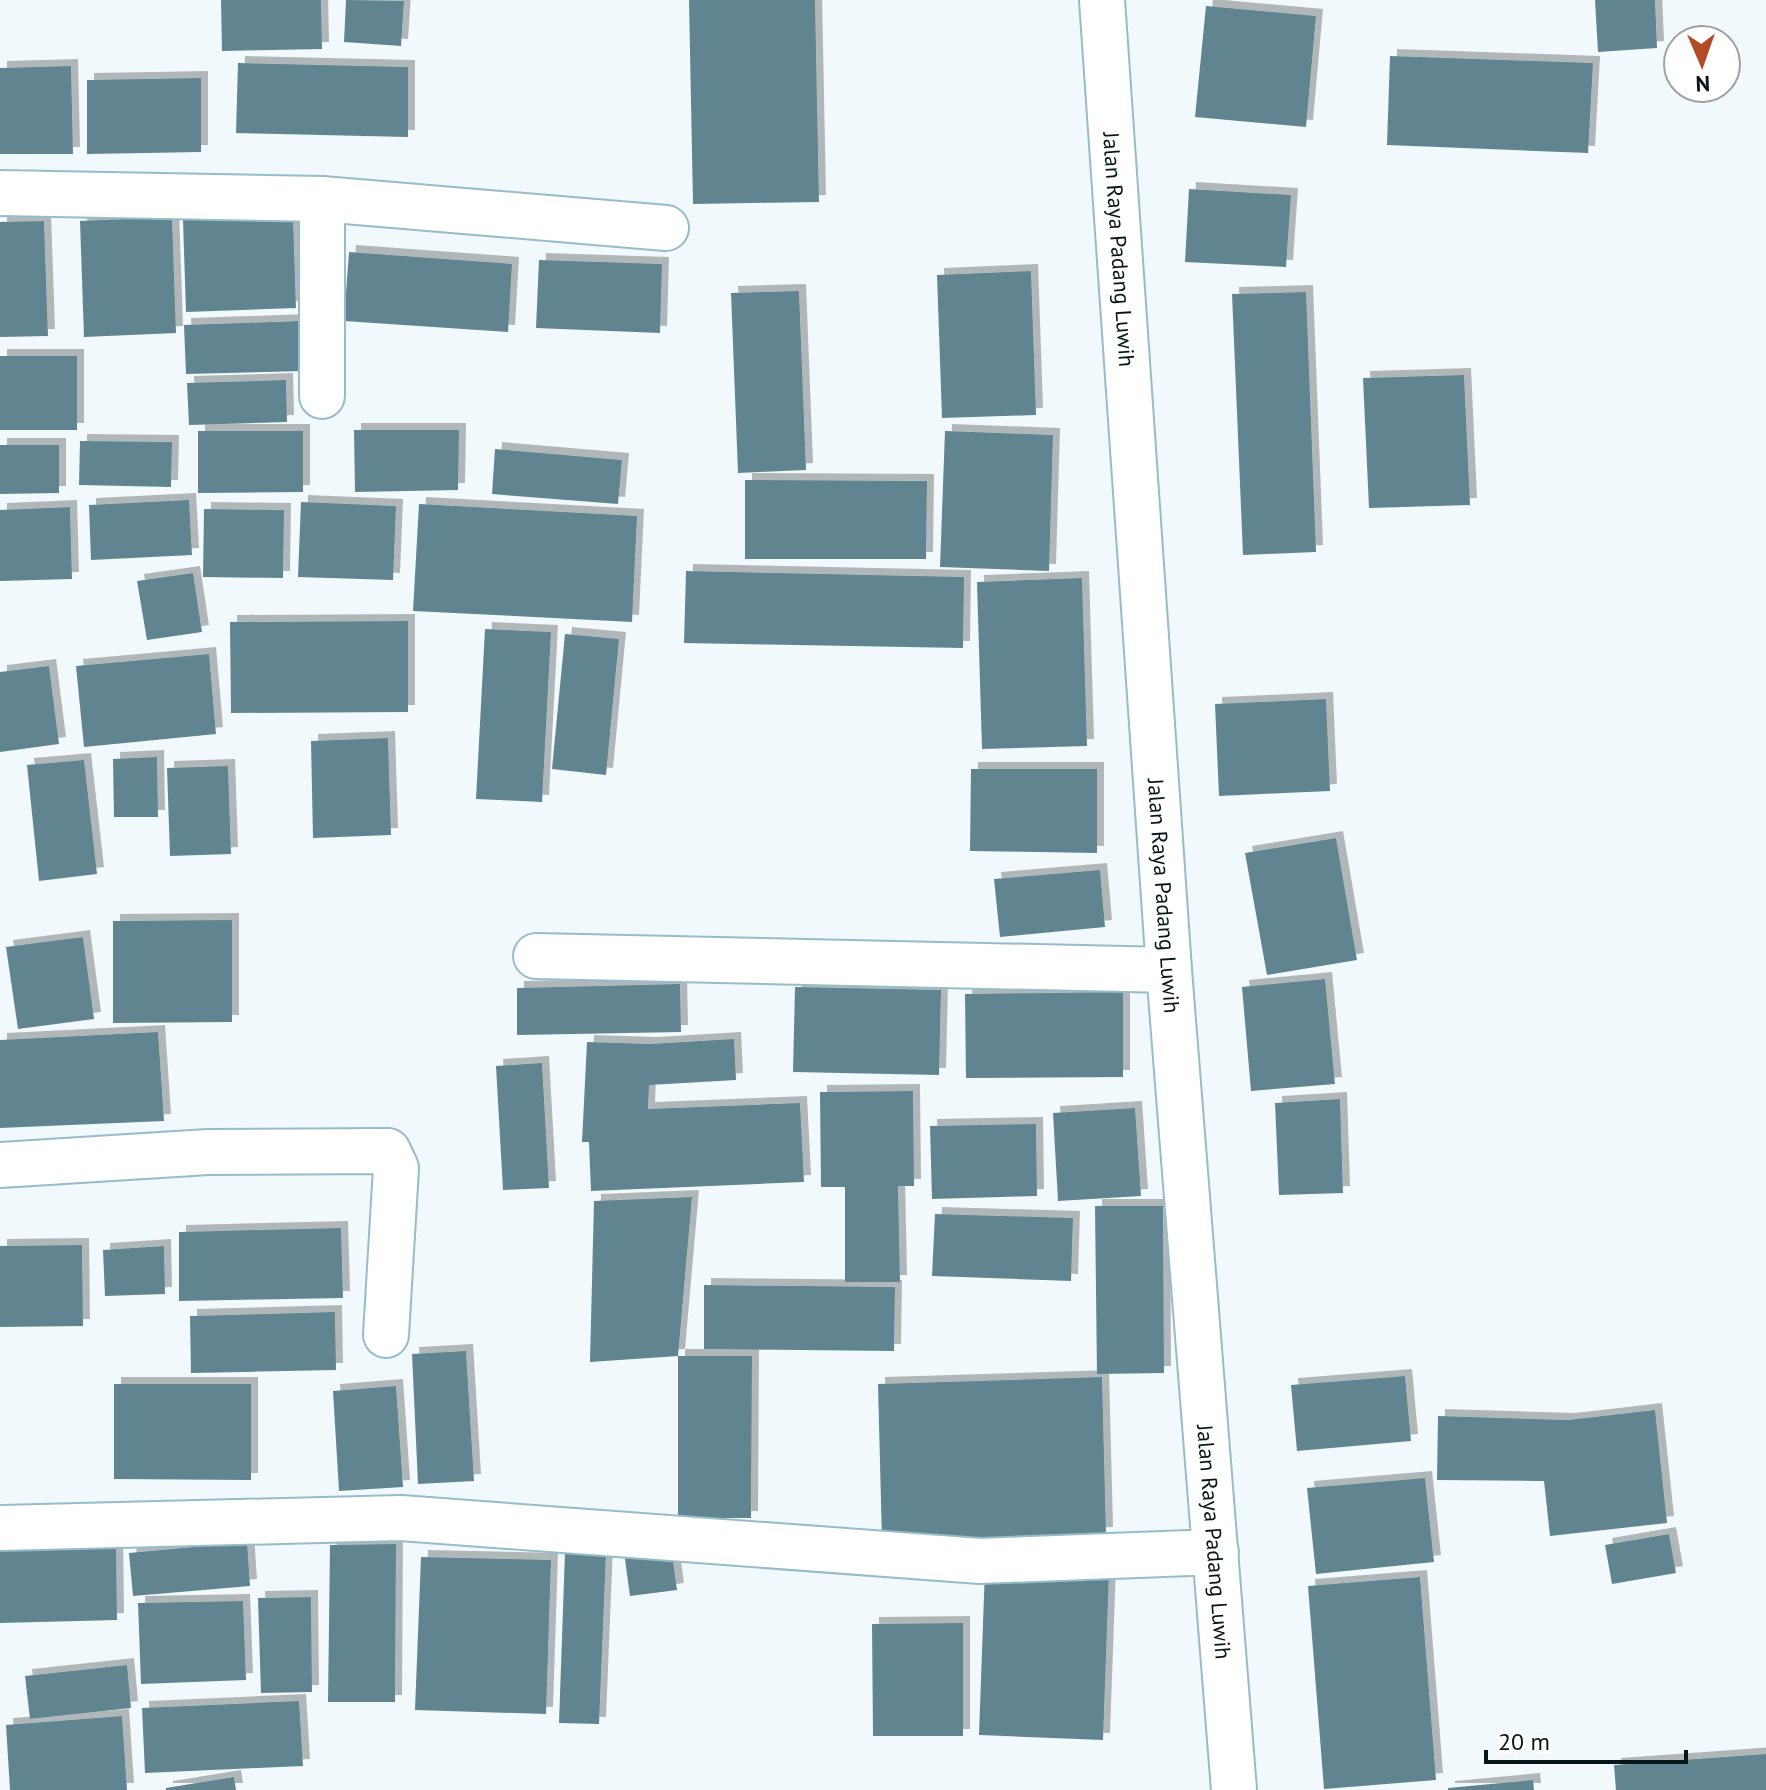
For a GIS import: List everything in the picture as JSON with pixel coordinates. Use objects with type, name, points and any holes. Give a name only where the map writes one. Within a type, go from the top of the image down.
[{"type":"street","name":"Jalan Raya Padang Luwih","points":[[1102,0],[1169,970],[1234,1790]]},
{"type":"street","points":[[0,193],[322,199],[666,228]]},
{"type":"street","points":[[322,199],[322,396]]},
{"type":"street","points":[[536,956],[1169,970]]},
{"type":"street","points":[[0,1165],[208,1152],[388,1151],[396,1168],[386,1335]]},
{"type":"street","points":[[0,1528],[401,1518],[980,1561],[1216,1552]]},
{"type":"building","points":[[221,0],[321,0],[322,49],[222,51]]},
{"type":"building","points":[[346,0],[404,1],[401,46],[344,42]]},
{"type":"building","points":[[689,0],[815,0],[819,202],[693,204]]},
{"type":"building","points":[[1595,0],[1655,0],[1657,48],[1598,52]]},
{"type":"building","points":[[1206,6],[1316,16],[1306,127],[1195,117]]},
{"type":"building","points":[[1390,56],[1593,63],[1588,153],[1387,145]]},
{"type":"building","points":[[238,63],[408,67],[408,137],[236,133]]},
{"type":"building","points":[[71,66],[73,154],[0,154],[0,68]]},
{"type":"building","points":[[201,78],[201,152],[87,154],[87,80]]},
{"type":"building","points":[[1189,189],[1291,195],[1286,267],[1185,262]]},
{"type":"building","points":[[172,217],[176,333],[84,337],[80,221]]},
{"type":"building","points":[[293,217],[296,308],[186,312],[183,220]]},
{"type":"building","points":[[44,221],[48,336],[0,337],[0,222]]},
{"type":"building","points":[[349,252],[512,264],[508,332],[344,321]]},
{"type":"building","points":[[539,260],[662,264],[660,333],[536,328]]},
{"type":"building","points":[[1031,271],[1036,415],[942,418],[937,275]]},
{"type":"building","points":[[799,291],[806,470],[738,473],[731,293]]},
{"type":"building","points":[[1306,292],[1316,552],[1243,555],[1232,294]]},
{"type":"building","points":[[301,321],[303,371],[186,374],[184,325]]},
{"type":"building","points":[[0,356],[77,356],[77,430],[0,430]]},
{"type":"building","points":[[1464,375],[1470,505],[1369,508],[1363,378]]},
{"type":"building","points":[[286,380],[287,422],[189,425],[187,383]]},
{"type":"building","points":[[354,430],[459,430],[458,490],[355,492]]},
{"type":"building","points":[[198,431],[303,431],[303,492],[198,493]]},
{"type":"building","points":[[945,431],[1053,435],[1049,571],[940,567]]},
{"type":"building","points":[[80,441],[172,442],[171,487],[79,485]]},
{"type":"building","points":[[0,445],[59,445],[59,493],[0,494]]},
{"type":"building","points":[[495,449],[622,460],[618,504],[492,494]]},
{"type":"building","points":[[745,480],[927,481],[926,559],[745,559]]},
{"type":"building","points":[[189,500],[192,555],[91,560],[89,505]]},
{"type":"building","points":[[301,502],[396,506],[393,580],[298,577]]},
{"type":"building","points":[[419,504],[637,516],[632,622],[413,611]]},
{"type":"building","points":[[70,507],[72,579],[0,581],[0,510]]},
{"type":"building","points":[[204,509],[284,510],[283,578],[203,577]]},
{"type":"building","points":[[686,571],[964,577],[963,648],[684,643]]},
{"type":"building","points":[[193,573],[202,632],[147,640],[137,581]]},
{"type":"building","points":[[1082,578],[1087,746],[982,749],[977,582]]},
{"type":"building","points":[[408,621],[408,712],[231,713],[230,622]]},
{"type":"building","points":[[485,629],[551,632],[542,802],[476,799]]},
{"type":"building","points":[[565,634],[619,639],[606,775],[552,769]]},
{"type":"building","points":[[209,654],[216,734],[84,747],[76,666]]},
{"type":"building","points":[[49,666],[59,744],[0,752],[0,672]]},
{"type":"building","points":[[1326,699],[1330,791],[1219,796],[1215,704]]},
{"type":"building","points":[[388,738],[391,835],[313,838],[311,741]]},
{"type":"building","points":[[157,757],[158,817],[114,817],[113,759]]},
{"type":"building","points":[[84,760],[97,874],[39,881],[27,765]]},
{"type":"building","points":[[228,766],[231,854],[170,856],[167,768]]},
{"type":"building","points":[[971,769],[1097,769],[1097,853],[970,851]]},
{"type":"building","points":[[1336,838],[1357,960],[1267,975],[1245,853]]},
{"type":"building","points":[[1100,870],[1105,927],[1000,937],[994,879]]},
{"type":"building","points":[[232,920],[232,1022],[113,1023],[113,921]]},
{"type":"building","points":[[83,937],[94,1019],[18,1029],[6,947]]},
{"type":"building","points":[[1325,979],[1335,1084],[1251,1091],[1242,987]]},
{"type":"building","points":[[680,984],[681,1032],[517,1035],[517,988]]},
{"type":"building","points":[[795,987],[941,990],[939,1075],[793,1072]]},
{"type":"building","points":[[1123,992],[1123,1077],[966,1078],[965,994]]},
{"type":"building","points":[[158,1032],[164,1121],[0,1128],[0,1040]]},
{"type":"building","points":[[734,1039],[736,1080],[649,1085],[648,1109],[800,1103],[804,1182],[591,1191],[589,1142],[582,1142],[587,1042],[650,1044]]},
{"type":"building","points":[[542,1063],[549,1188],[503,1190],[496,1066]]},
{"type":"building","points":[[913,1091],[914,1186],[898,1186],[900,1282],[845,1282],[845,1187],[821,1187],[820,1092]]},
{"type":"building","points":[[1340,1099],[1343,1193],[1279,1195],[1275,1103]]},
{"type":"building","points":[[1135,1108],[1141,1196],[1058,1201],[1053,1113]]},
{"type":"building","points":[[1036,1124],[1037,1196],[932,1199],[930,1126]]},
{"type":"building","points":[[692,1197],[678,1356],[590,1362],[594,1201]]},
{"type":"building","points":[[1095,1206],[1163,1206],[1164,1373],[1097,1374]]},
{"type":"building","points":[[935,1214],[1073,1218],[1071,1281],[932,1276]]},
{"type":"building","points":[[341,1228],[343,1298],[179,1301],[179,1232]]},
{"type":"building","points":[[82,1245],[83,1326],[0,1327],[0,1246]]},
{"type":"building","points":[[164,1246],[165,1294],[105,1296],[103,1250]]},
{"type":"building","points":[[704,1285],[895,1287],[894,1351],[704,1349]]},
{"type":"building","points":[[335,1312],[336,1370],[191,1373],[190,1316]]},
{"type":"building","points":[[466,1351],[474,1481],[418,1484],[412,1354]]},
{"type":"building","points":[[678,1356],[752,1356],[751,1518],[678,1518]]},
{"type":"building","points":[[1405,1376],[1411,1441],[1297,1451],[1291,1385]]},
{"type":"building","points":[[1102,1377],[1106,1534],[882,1541],[878,1384]]},
{"type":"building","points":[[114,1384],[251,1384],[251,1480],[114,1479]]},
{"type":"building","points":[[396,1386],[403,1487],[339,1491],[333,1391]]},
{"type":"building","points":[[1655,1410],[1667,1523],[1550,1536],[1544,1481],[1437,1480],[1438,1416],[1568,1420]]},
{"type":"building","points":[[1425,1478],[1434,1562],[1316,1574],[1307,1488]]},
{"type":"building","points":[[1669,1534],[1676,1573],[1612,1584],[1605,1545]]},
{"type":"building","points":[[116,1540],[117,1620],[0,1623],[0,1542]]},
{"type":"building","points":[[247,1542],[250,1586],[133,1596],[129,1553]]},
{"type":"building","points":[[396,1544],[395,1702],[328,1702],[330,1545]]},
{"type":"building","points":[[671,1546],[677,1590],[630,1596],[624,1552]]},
{"type":"building","points":[[565,1552],[606,1553],[599,1724],[559,1723]]},
{"type":"building","points":[[421,1557],[551,1560],[546,1714],[415,1710]]},
{"type":"building","points":[[985,1568],[1109,1573],[1103,1740],[979,1735]]},
{"type":"building","points":[[1420,1577],[1436,1780],[1324,1789],[1308,1586]]},
{"type":"building","points":[[311,1597],[312,1692],[261,1693],[258,1598]]},
{"type":"building","points":[[243,1601],[246,1680],[141,1684],[138,1603]]},
{"type":"building","points":[[963,1623],[963,1736],[873,1736],[872,1624]]},
{"type":"building","points":[[127,1665],[131,1708],[30,1719],[25,1676]]},
{"type":"building","points":[[299,1701],[303,1766],[145,1773],[142,1708]]},
{"type":"building","points":[[122,1716],[127,1790],[10,1790],[6,1725]]},
{"type":"building","points":[[1766,1754],[1766,1790],[1616,1790],[1614,1765]]},
{"type":"building","points":[[234,1777],[236,1790],[166,1790],[166,1788]]},
{"type":"building","points":[[1533,1780],[1534,1790],[1448,1790],[1448,1788]]}]
